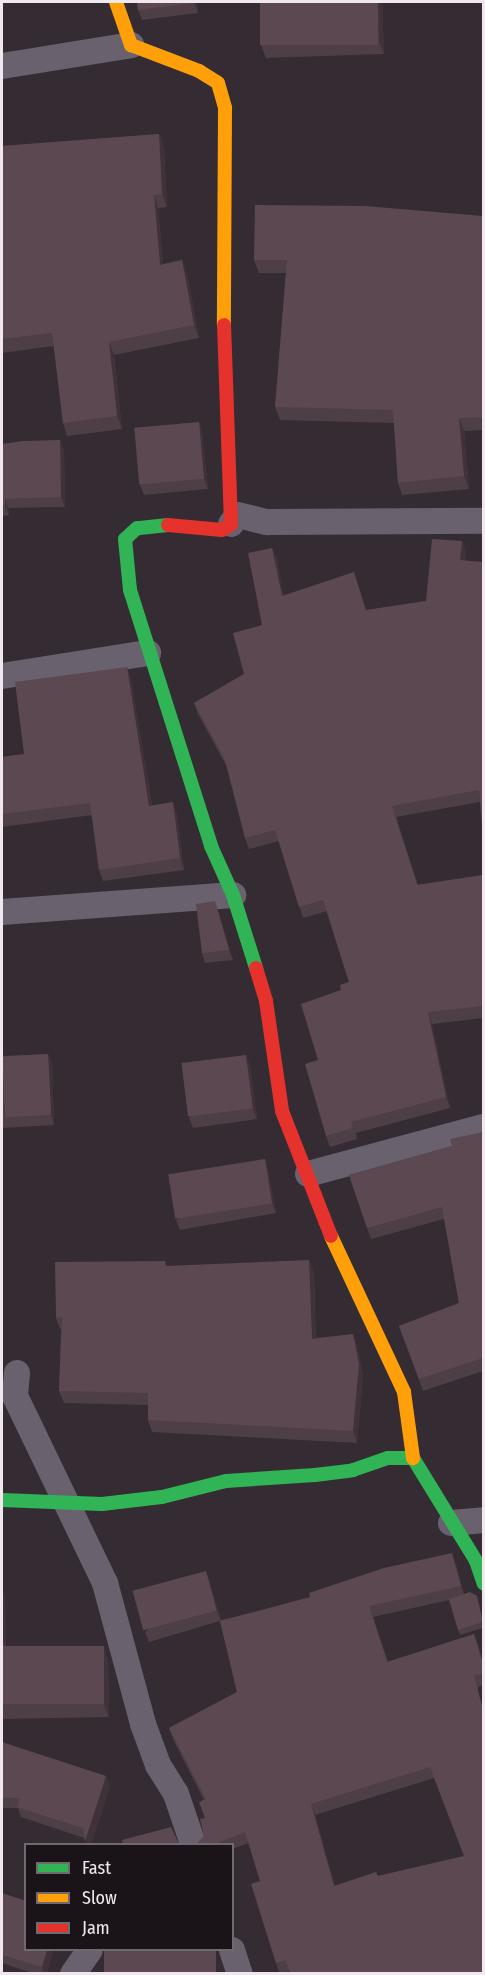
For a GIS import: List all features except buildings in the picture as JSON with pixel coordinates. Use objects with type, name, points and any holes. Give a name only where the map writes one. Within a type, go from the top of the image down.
[{"type":"street","points":[[116,2],[131,45]]},
{"type":"street","points":[[2,66],[131,45],[200,71],[218,83],[225,108],[223,301],[231,524]]},
{"type":"street","points":[[483,521],[267,522],[238,515],[222,530],[175,524],[137,528],[125,539],[130,590],[148,653],[211,846],[233,895],[266,1001],[282,1111],[337,1250],[404,1392],[413,1458],[436,1491],[451,1523],[476,1562],[483,1584]]},
{"type":"street","points":[[2,676],[148,653]]},
{"type":"street","points":[[2,912],[233,895]]},
{"type":"street","points":[[308,1174],[483,1127]]},
{"type":"street","points":[[17,1373],[15,1396],[105,1583],[143,1724],[158,1765],[176,1794],[192,1843]]},
{"type":"street","points":[[2,1500],[102,1504],[162,1497],[226,1480],[315,1475],[353,1470],[388,1458],[413,1458]]},
{"type":"street","points":[[451,1523],[483,1520]]},
{"type":"street","points":[[73,1974],[89,1951]]},
{"type":"street","points":[[232,1951],[240,1974]]},
{"type":"traffic: fast","points":[[168,525],[137,528],[125,539],[130,590],[211,846],[233,895],[256,968]]},
{"type":"traffic: fast","points":[[2,1500],[102,1504],[162,1497],[226,1481],[315,1475],[353,1470],[388,1458],[413,1458],[476,1561],[484,1584]]},
{"type":"traffic: slow","points":[[116,2],[131,45],[199,71],[218,83],[225,108],[224,325]]},
{"type":"traffic: slow","points":[[331,1236],[404,1392],[413,1458]]},
{"type":"traffic: jam","points":[[168,525],[222,530],[231,524],[224,325]]},
{"type":"traffic: jam","points":[[256,968],[266,1001],[282,1111],[331,1236]]}]
